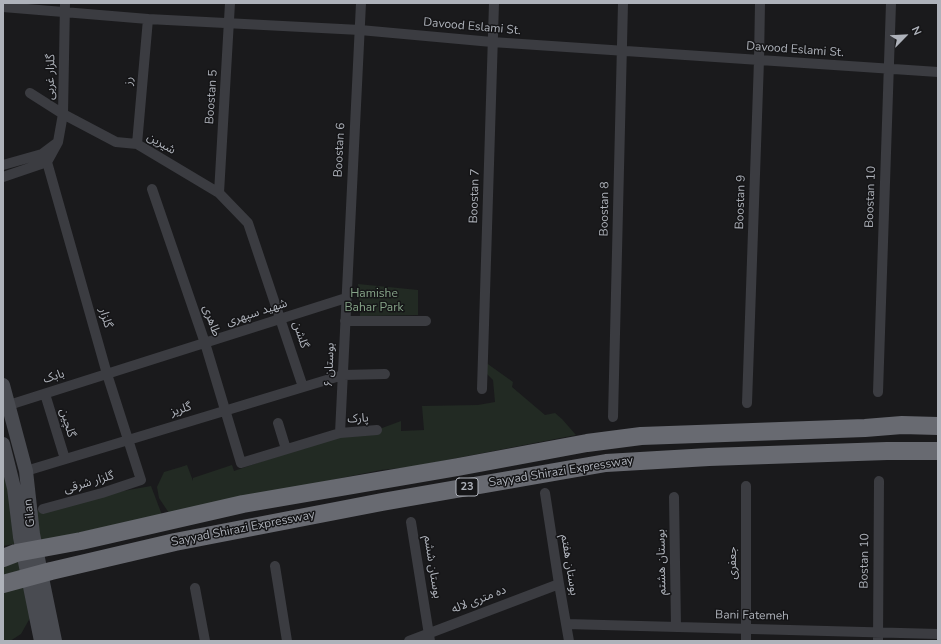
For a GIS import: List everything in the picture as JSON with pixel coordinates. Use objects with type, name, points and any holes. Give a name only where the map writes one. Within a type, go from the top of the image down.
[{"type":"highway","name":"Sayyad Shirazi Expressway","points":[[15,547],[80,541],[243,504],[458,468],[587,443],[641,436],[866,428],[902,425],[938,426]]},
{"type":"highway","name":"Sayyad Shirazi Expressway","points":[[3,584],[50,571],[175,542],[382,502],[606,463],[709,457],[887,451],[938,451]]},
{"type":"main road","name":"Gilan","points":[[3,385],[26,471],[15,547]]},
{"type":"main road","name":"Gilan","points":[[3,444],[14,488],[15,547],[39,600],[55,641]]},
{"type":"main road","name":"Gilan","points":[[39,600],[41,641]]},
{"type":"street","name":"Boostan 5","points":[[219,193],[230,3]]},
{"type":"street","name":"Boostan 6","points":[[346,298],[361,3]]},
{"type":"street","name":"Boostan 7","points":[[482,389],[494,3]]},
{"type":"street","name":"Boostan 8","points":[[613,417],[623,3]]},
{"type":"street","name":"Boostan 9","points":[[747,403],[760,3]]},
{"type":"street","name":"Boostan 10","points":[[878,392],[891,3]]},
{"type":"street","name":"Davood Eslami St.","points":[[3,6],[65,8],[148,19],[360,30],[492,42],[938,72]]},
{"type":"street","name":"گلزار غربی","points":[[47,162],[58,142],[63,114],[65,8]]},
{"type":"street","name":"رز","points":[[137,144],[148,19]]},
{"type":"street","name":"شیرین","points":[[30,93],[63,114],[116,142],[137,144],[219,193],[248,223]]},
{"type":"street","points":[[3,165],[42,154],[58,142]]},
{"type":"street","points":[[3,177],[47,162]]},
{"type":"street","name":"گلزار","points":[[47,162],[107,374],[141,480]]},
{"type":"street","name":"طاهری","points":[[152,189],[205,343],[224,411],[241,463]]},
{"type":"street","name":"گلشن","points":[[248,223],[304,387]]},
{"type":"street","name":"شهید سپهری","points":[[107,374],[346,298]]},
{"type":"street","name":"بوستان ۶","points":[[340,433],[346,298]]},
{"type":"street","points":[[345,322],[426,321]]},
{"type":"street","name":"بابک","points":[[9,405],[107,374]]},
{"type":"street","name":"گلریز","points":[[26,471],[343,375],[385,374]]},
{"type":"street","name":"گلچین","points":[[45,394],[65,459]]},
{"type":"street","points":[[278,423],[286,449]]},
{"type":"street","name":"پارک","points":[[241,463],[340,433],[377,430]]},
{"type":"street","name":"گلزار شرقی","points":[[43,509],[102,493],[141,480]]},
{"type":"street","name":"Bostan 10","points":[[878,637],[879,481]]},
{"type":"street","name":"جعفری","points":[[746,486],[746,641]]},
{"type":"street","name":"بوستان هفتم","points":[[545,494],[569,641]]},
{"type":"street","name":"بوستان هشتم","points":[[674,497],[676,627]]},
{"type":"street","name":"بوستان ششم","points":[[411,522],[430,637]]},
{"type":"street","points":[[275,566],[288,641]]},
{"type":"street","name":"ده متری لاله","points":[[410,641],[430,637],[559,584]]},
{"type":"street","points":[[195,588],[205,641]]},
{"type":"street","name":"Bani Fatemeh","points":[[566,624],[746,629],[878,637],[938,634]]},
{"type":"green space","name":"Hamishe Bahar Park","points":[[358,284],[418,290],[418,315],[360,316]]},
{"type":"green space","points":[[485,362],[513,382],[512,387],[545,415],[555,413],[576,435],[411,467],[381,470],[169,513],[159,498],[157,487],[164,472],[187,465],[193,481],[193,478],[232,465],[234,471],[286,453],[344,436],[374,431],[401,421],[401,431],[424,430],[422,406],[478,405],[495,402],[493,380],[487,374]]},
{"type":"green space","points":[[3,458],[19,543],[3,546]]},
{"type":"green space","points":[[151,486],[162,515],[40,541],[36,511]]},
{"type":"green space","points":[[23,560],[24,570],[3,575],[3,566]]},
{"type":"green space","points":[[28,584],[30,618],[21,634],[10,641],[3,641],[3,592]]}]
